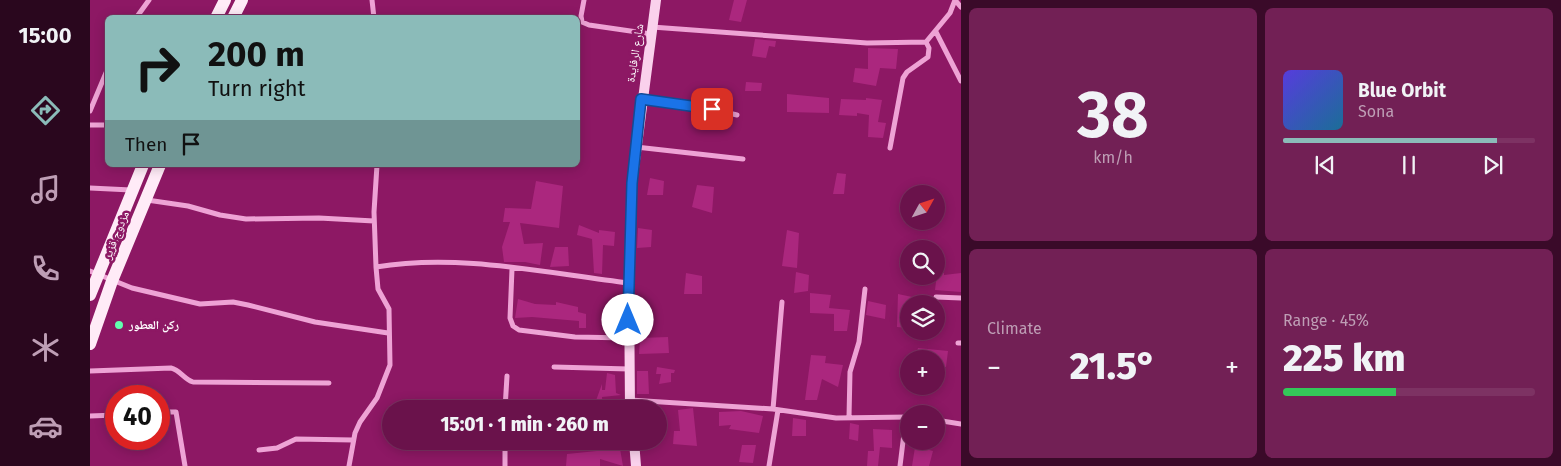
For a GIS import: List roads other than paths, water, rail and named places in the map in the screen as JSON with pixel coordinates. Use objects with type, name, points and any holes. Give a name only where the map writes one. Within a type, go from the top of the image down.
[{"type":"main road","points":[[218,15],[225,0]]},
{"type":"main road","points":[[234,15],[242,0]]},
{"type":"main road","name":"مزدوج قزير","points":[[90,295],[94,272],[142,167]]},
{"type":"main road","name":"مزدوج قزير","points":[[90,344],[112,281],[159,167]]},
{"type":"street","points":[[138,15],[149,0]]},
{"type":"street","points":[[372,0],[374,15]]},
{"type":"street","points":[[584,0],[581,16],[582,22],[589,25],[866,43],[926,42],[950,14],[955,0],[961,7]]},
{"type":"street","name":"شارع الرفايدة","points":[[629,400],[628,338],[632,183],[641,99],[656,0]]},
{"type":"street","points":[[936,32],[961,81]]},
{"type":"street","points":[[890,148],[903,78],[907,72],[928,57],[929,48],[926,42]]},
{"type":"street","points":[[90,111],[105,75]]},
{"type":"street","points":[[641,99],[699,106],[737,115]]},
{"type":"street","points":[[90,125],[105,125]]},
{"type":"street","points":[[636,147],[743,159]]},
{"type":"street","points":[[349,466],[353,440],[360,422],[377,398],[390,365],[389,309],[378,289],[376,266],[374,222],[377,167]]},
{"type":"street","points":[[90,188],[132,190]]},
{"type":"street","points":[[144,200],[188,206],[220,215],[246,219],[319,218],[374,222]]},
{"type":"street","points":[[376,266],[408,261],[436,261],[512,268],[629,283]]},
{"type":"street","points":[[512,268],[510,318],[513,326],[519,330],[575,337],[628,338]]},
{"type":"street","points":[[94,272],[112,281],[147,292],[200,304],[233,302],[248,304],[315,322],[388,333]]},
{"type":"street","points":[[849,417],[850,372],[859,342],[865,289]]},
{"type":"street","points":[[945,298],[961,298]]},
{"type":"street","points":[[769,466],[782,302]]},
{"type":"street","points":[[554,367],[628,370]]},
{"type":"street","points":[[90,370],[171,368],[177,370],[186,379],[193,382],[329,383]]},
{"type":"street","points":[[505,400],[506,376]]},
{"type":"street","points":[[667,405],[775,409],[836,418],[900,417]]},
{"type":"street","points":[[170,411],[175,411],[177,414],[185,466]]},
{"type":"street","points":[[90,416],[105,415]]},
{"type":"street","points":[[945,421],[961,424]]},
{"type":"street","points":[[259,450],[278,448],[296,439],[353,440]]},
{"type":"street","points":[[505,450],[505,466]]},
{"type":"street","points":[[635,450],[636,466]]},
{"type":"street","points":[[900,466],[903,450]]},
{"type":"place","name":"ركن العطور","points":[[119,325]]}]
